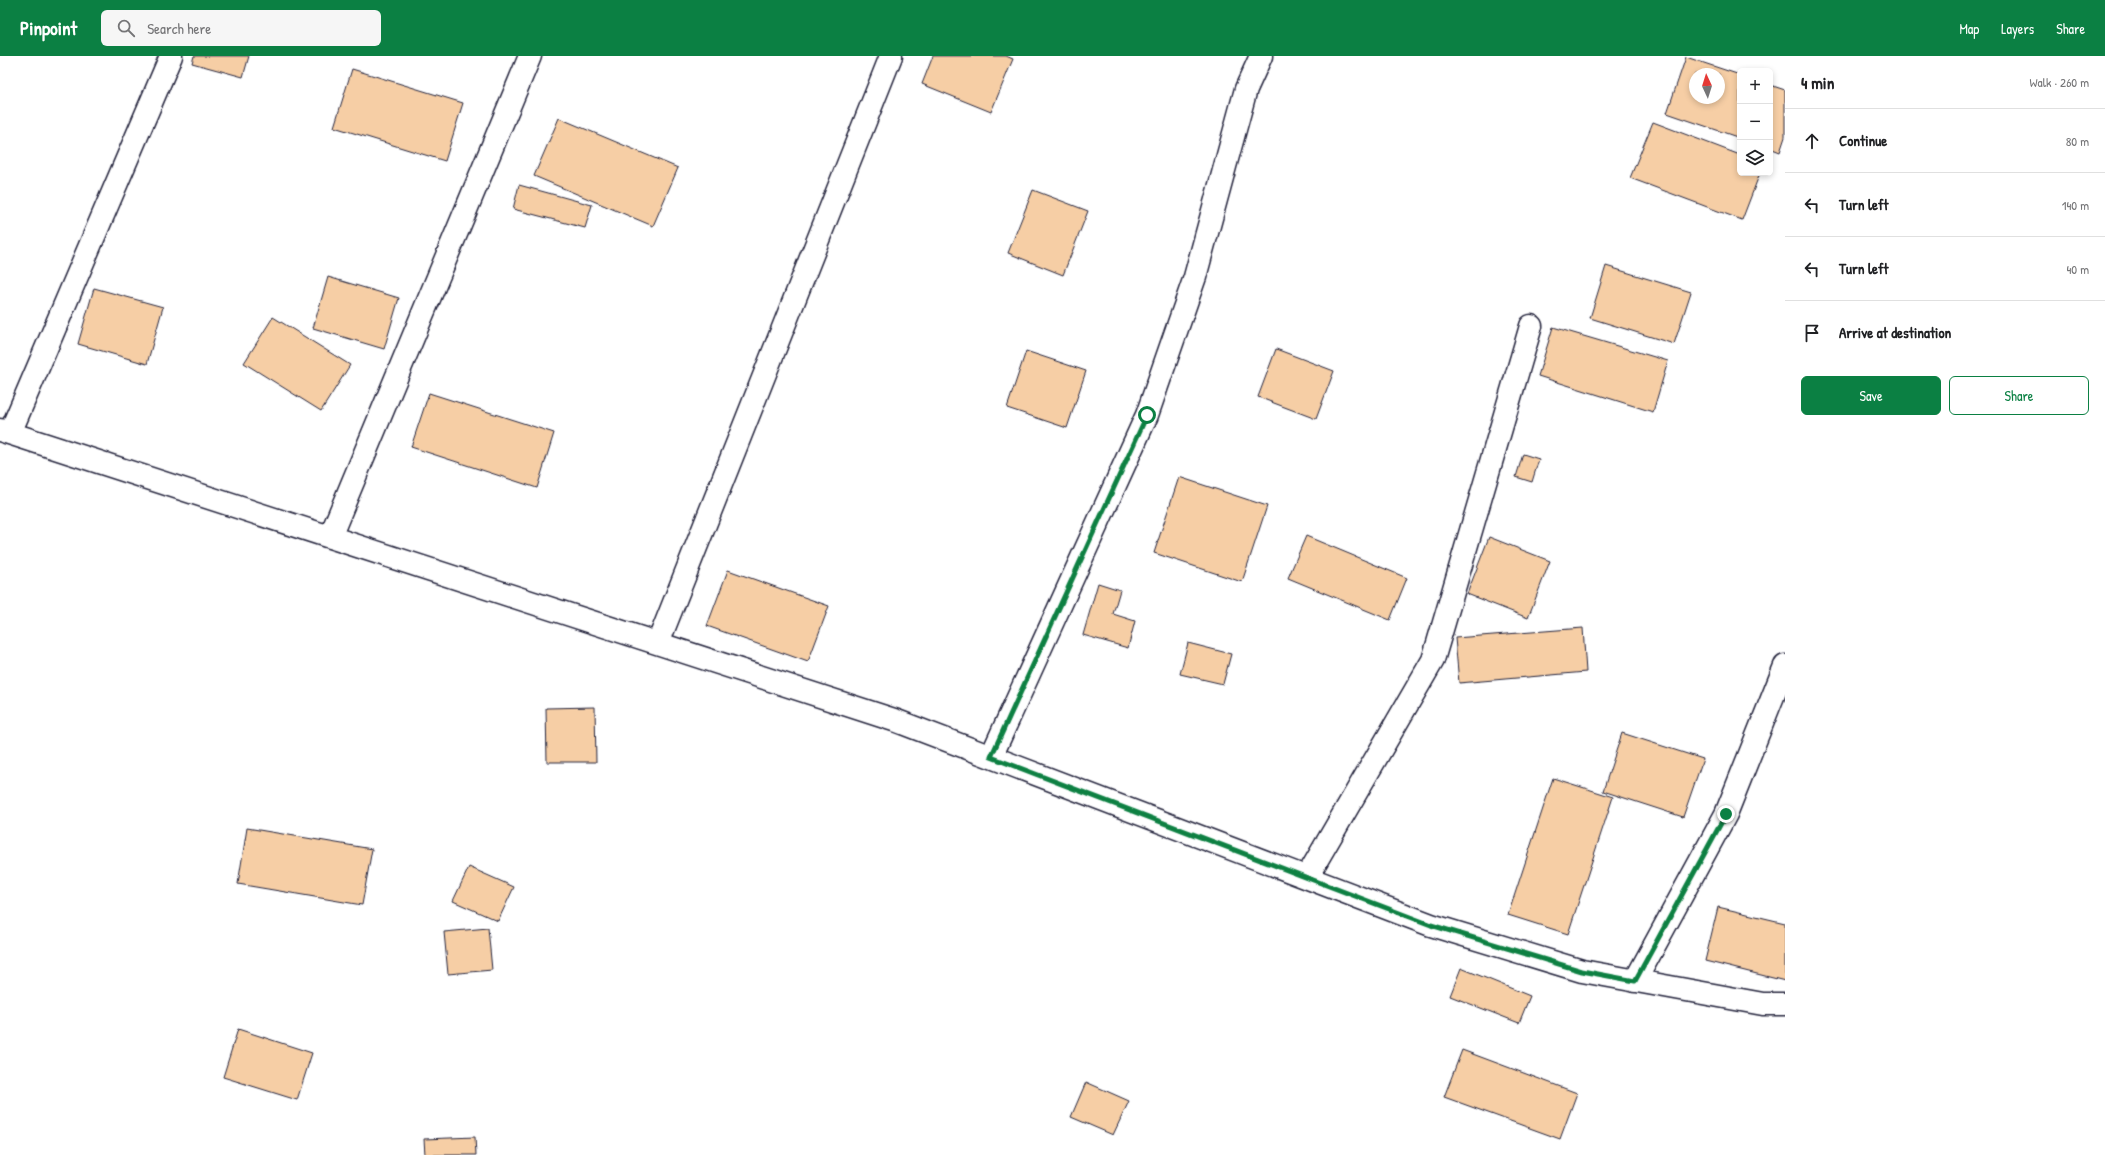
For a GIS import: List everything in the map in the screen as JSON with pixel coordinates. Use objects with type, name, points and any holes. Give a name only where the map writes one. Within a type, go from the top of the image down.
[{"type":"street","points":[[171,56],[5,431],[897,721],[1431,925],[1582,971],[1763,1004],[1785,1004]]},
{"type":"street","points":[[330,537],[530,56]]},
{"type":"street","points":[[658,643],[891,56]]},
{"type":"street","points":[[991,757],[1147,415],[1196,277],[1246,89],[1261,56]]},
{"type":"street","points":[[1307,877],[1433,660],[1531,326]]},
{"type":"street","points":[[1635,981],[1726,814],[1785,666]]},
{"type":"building","points":[[194,56],[249,56],[243,77],[192,63]]},
{"type":"building","points":[[933,56],[1006,56],[1013,59],[991,112],[922,84]]},
{"type":"building","points":[[1686,57],[1719,68],[1689,68],[1689,104],[1725,104],[1725,70],[1737,74],[1737,137],[1667,113]]},
{"type":"building","points":[[352,69],[463,103],[445,161],[334,127]]},
{"type":"building","points":[[1773,86],[1785,90],[1785,137],[1780,152],[1773,149]]},
{"type":"building","points":[[559,118],[678,168],[653,226],[534,176]]},
{"type":"building","points":[[1653,122],[1737,154],[1737,176],[1759,176],[1742,220],[1630,178]]},
{"type":"building","points":[[519,185],[592,205],[585,228],[513,209]]},
{"type":"building","points":[[1033,190],[1088,211],[1063,275],[1008,253]]},
{"type":"building","points":[[1606,266],[1691,292],[1674,344],[1590,318]]},
{"type":"building","points":[[328,277],[399,298],[384,349],[313,328]]},
{"type":"building","points":[[94,288],[163,307],[147,364],[78,344]]},
{"type":"building","points":[[273,317],[350,365],[321,411],[244,363]]},
{"type":"building","points":[[1553,327],[1668,361],[1653,412],[1538,376]]},
{"type":"building","points":[[1276,349],[1334,371],[1316,419],[1258,397]]},
{"type":"building","points":[[1026,351],[1086,371],[1067,428],[1007,408]]},
{"type":"building","points":[[429,393],[554,433],[537,488],[411,447]]},
{"type":"building","points":[[1523,454],[1539,459],[1532,482],[1516,477]]},
{"type":"building","points":[[1179,477],[1267,506],[1242,582],[1154,553]]},
{"type":"building","points":[[1306,536],[1407,578],[1390,620],[1288,578]]},
{"type":"building","points":[[1489,537],[1550,561],[1528,618],[1467,594]]},
{"type":"building","points":[[728,570],[829,606],[808,662],[707,626]]},
{"type":"building","points":[[1098,583],[1120,590],[1113,614],[1135,621],[1128,648],[1083,635]]},
{"type":"building","points":[[1583,628],[1586,672],[1459,683],[1455,638]]},
{"type":"building","points":[[1188,643],[1231,654],[1223,684],[1180,674]]},
{"type":"building","points":[[595,707],[596,762],[547,762],[546,708]]},
{"type":"building","points":[[1622,733],[1703,759],[1683,817],[1603,791]]},
{"type":"building","points":[[1553,778],[1613,797],[1568,934],[1508,915]]},
{"type":"building","points":[[247,828],[372,849],[362,905],[238,884]]},
{"type":"building","points":[[469,867],[514,887],[498,921],[453,901]]},
{"type":"building","points":[[1718,907],[1785,923],[1785,981],[1705,961]]},
{"type":"building","points":[[488,928],[492,970],[448,974],[444,932]]},
{"type":"building","points":[[1461,968],[1530,996],[1519,1023],[1450,996]]},
{"type":"building","points":[[238,1029],[312,1053],[297,1100],[223,1077]]},
{"type":"building","points":[[1462,1050],[1577,1093],[1560,1139],[1444,1097]]},
{"type":"building","points":[[1086,1082],[1129,1101],[1113,1135],[1071,1117]]},
{"type":"building","points":[[475,1137],[476,1155],[425,1155],[424,1139]]},
{"type":"route","points":[[1147,415],[991,757],[1431,925],[1582,971],[1635,981],[1726,814]]}]
